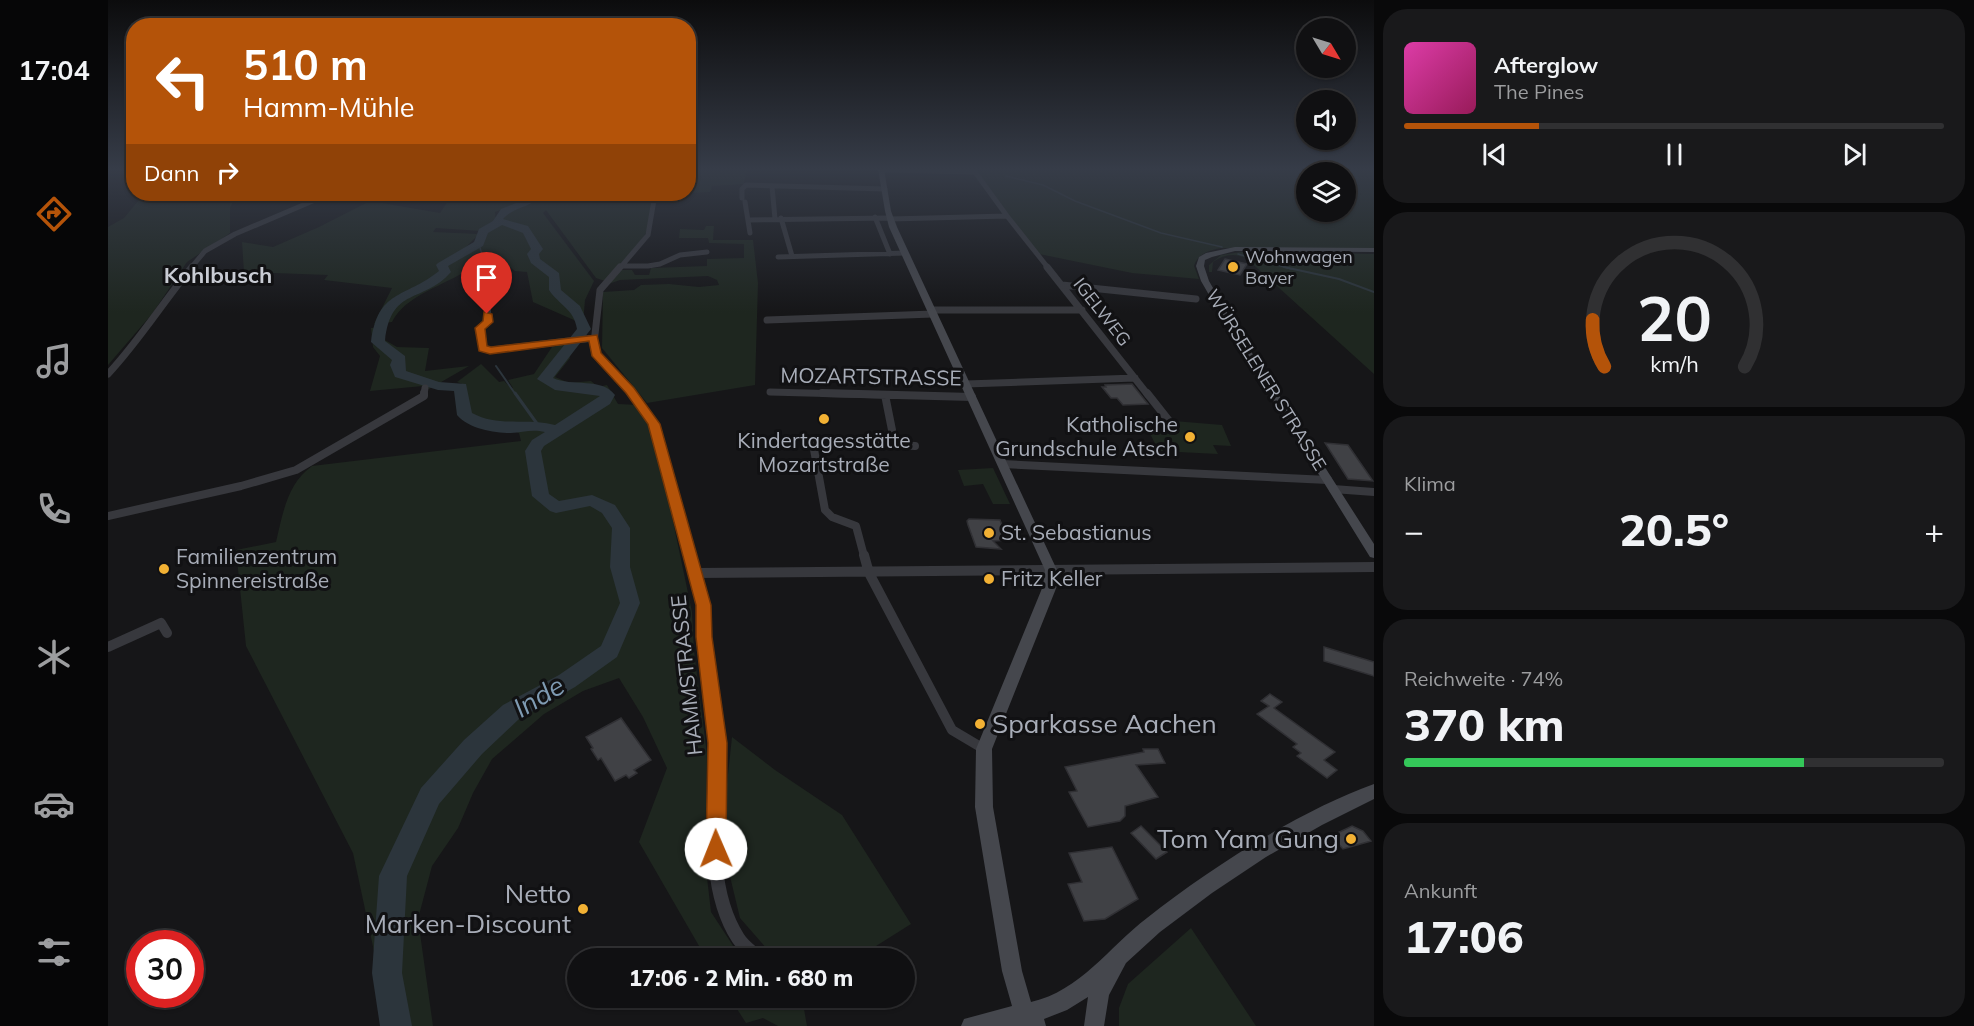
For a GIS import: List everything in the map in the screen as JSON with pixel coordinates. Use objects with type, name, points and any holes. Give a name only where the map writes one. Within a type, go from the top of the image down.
[{"type":"main road","points":[[890,218],[1051,570],[1050,586],[984,749],[984,807],[1012,971],[1030,1020]]},
{"type":"main road","name":"WÜRSELENER STRASSE","points":[[1374,250],[1235,249],[1209,255],[1200,262],[1203,276],[1220,308],[1374,554]]},
{"type":"main road","points":[[971,1026],[1030,1020],[1072,996],[1166,915],[1249,858],[1307,822],[1374,791]]},
{"type":"main road","points":[[1094,1026],[1099,992],[1121,953]]},
{"type":"street","points":[[108,375],[128,353],[168,296],[205,251],[235,234],[275,217]]},
{"type":"street","points":[[486,280],[488,322],[480,328],[482,348],[490,350],[589,338],[600,290],[648,235],[651,217]]},
{"type":"street","points":[[747,217],[750,233]]},
{"type":"street","points":[[748,220],[956,217]]},
{"type":"street","name":"IGELWEG","points":[[1008,217],[1173,426]]},
{"type":"street","points":[[778,218],[792,256]]},
{"type":"street","points":[[875,218],[890,254]]},
{"type":"street","points":[[621,266],[648,266],[660,264],[680,255],[707,252]]},
{"type":"street","points":[[778,257],[905,253]]},
{"type":"street","points":[[1062,285],[1196,299]]},
{"type":"street","points":[[767,320],[932,312],[1082,310]]},
{"type":"street","name":"HAMMSTRASSE","points":[[589,338],[596,354],[630,390],[654,424],[672,495],[696,573],[704,605],[704,637],[717,743],[717,872],[724,910],[739,940],[747,948]]},
{"type":"street","points":[[487,359],[490,350]]},
{"type":"street","points":[[966,384],[1135,378]]},
{"type":"street","points":[[108,516],[241,486],[296,470],[424,392],[435,391]]},
{"type":"street","name":"MOZARTSTRASSE","points":[[770,392],[972,397]]},
{"type":"street","points":[[885,395],[895,445]]},
{"type":"street","points":[[813,444],[825,510],[832,518],[853,523],[856,526],[868,573],[952,730],[984,749]]},
{"type":"street","points":[[876,446],[915,446]]},
{"type":"street","points":[[1003,464],[1330,485],[1374,492]]},
{"type":"street","points":[[696,573],[1374,567]]},
{"type":"street","points":[[108,647],[161,623],[167,633]]},
{"type":"shaded area","points":[[230,217],[230,233],[187,262],[152,314],[108,365],[108,227],[124,218]]},
{"type":"shaded area","points":[[339,217],[496,217],[496,221],[502,217],[546,217],[594,281],[585,300],[583,324],[533,302],[527,272],[515,271],[497,257],[491,271],[471,268],[416,298],[398,313],[392,322],[374,324],[392,288],[324,280],[328,275],[244,272],[242,242],[273,247]],"holes":[[[494,223],[482,247],[465,248],[479,234],[433,232],[436,228],[481,231]]]},
{"type":"shaded area","points":[[551,217],[649,217],[648,229],[642,240],[605,281],[596,278]]},
{"type":"shaded area","points":[[1010,217],[1296,217],[1296,222],[1356,222],[1356,217],[1374,217],[1374,249],[1221,248],[1208,251],[1198,258],[1194,266],[1199,279],[1132,273],[1039,254]]},
{"type":"shaded area","points":[[706,226],[714,226],[713,240],[753,240],[758,283],[755,385],[647,403],[602,348],[603,292],[634,290],[641,285],[669,284],[699,287],[719,285],[717,280],[708,276],[620,280],[606,285],[621,270],[632,270],[635,275],[649,275],[651,268],[707,266],[707,259],[744,258],[744,244],[709,243],[708,238],[679,238],[680,229],[704,230]]},
{"type":"shaded area","points":[[1241,252],[1374,254],[1374,374],[1246,258],[1237,255],[1221,257],[1213,262],[1212,272],[1209,272],[1209,265],[1221,255]]},
{"type":"shaded area","points":[[386,327],[383,339],[397,347],[429,348],[425,371],[469,366],[429,389],[423,386],[370,391],[380,356],[373,347],[371,328]]},
{"type":"shaded area","points":[[577,341],[569,355],[570,358],[555,377],[569,383],[591,381],[598,387],[607,385],[618,404],[637,405],[650,424],[657,445],[692,612],[694,651],[707,754],[705,860],[711,912],[734,948],[700,948],[639,842],[667,768],[643,717],[619,678],[583,691],[544,714],[492,759],[473,793],[458,828],[432,866],[418,919],[433,1026],[390,1026],[353,853],[246,646],[236,550],[276,542],[291,490],[312,466],[521,441],[519,433],[511,430],[513,427],[481,422],[467,414],[465,385],[457,382],[481,364],[499,382],[504,381],[513,388],[508,380],[534,374],[552,347]]},
{"type":"shaded area","points":[[1174,421],[1222,425],[1231,446],[1213,445],[1218,454],[1159,451],[1148,430],[1178,427]]},
{"type":"shaded area","points":[[993,468],[1010,504],[993,504],[983,484],[964,486],[958,470]]},
{"type":"shaded area","points":[[732,737],[775,770],[842,815],[911,924],[873,948],[766,948],[740,918],[721,839]]},
{"type":"shaded area","points":[[1191,928],[1256,1026],[1119,1026],[1119,1008],[1128,984]]},
{"type":"shaded area","points":[[736,1008],[804,1008],[807,1026],[778,1026],[763,1018],[746,1023]]},
{"type":"building","name":"Wohnwagen Bayer","points":[[1225,259],[1247,264],[1240,275],[1218,270]]},
{"type":"building","points":[[1132,384],[1148,404],[1123,405],[1117,398],[1111,398],[1102,387],[1106,387],[1105,385]]},
{"type":"building","points":[[1325,443],[1348,445],[1373,481],[1348,479]]},
{"type":"building","name":"St. Sebastianus","points":[[969,519],[1000,520],[1008,540],[993,541],[1001,549],[976,547],[967,521]]},
{"type":"building","points":[[1324,647],[1374,662],[1374,676],[1324,661]]},
{"type":"building","points":[[1270,694],[1282,702],[1274,708],[1335,752],[1324,760],[1337,770],[1327,778],[1297,756],[1301,753],[1293,747],[1297,744],[1257,714],[1269,706],[1261,701]]},
{"type":"building","points":[[621,718],[651,760],[634,770],[637,773],[629,778],[626,775],[615,781],[601,758],[598,760],[586,737]]},
{"type":"building","points":[[1143,749],[1158,749],[1165,763],[1136,765],[1158,797],[1125,806],[1125,816],[1120,821],[1088,827],[1069,792],[1077,791],[1065,767],[1144,752]]},
{"type":"building","points":[[1141,826],[1167,852],[1156,859],[1131,833]]},
{"type":"building","name":"Tom Yam Gung","points":[[1352,826],[1363,831],[1371,841],[1343,849],[1331,836]]},
{"type":"building","points":[[1112,847],[1138,899],[1105,919],[1084,921],[1068,884],[1082,882],[1069,853]]},
{"type":"waterway","name":"Inde","points":[[499,217],[497,220],[527,231],[537,249],[533,254],[535,261],[555,276],[555,290],[575,308],[583,322],[584,329],[544,379],[560,387],[602,390],[608,395],[605,401],[557,431]]},
{"type":"waterway","points":[[1118,217],[1161,233],[1222,247]]},
{"type":"waterway","name":"Inde","points":[[499,222],[483,231],[479,244],[442,265],[445,272],[434,281],[393,303],[385,312],[380,325],[378,342],[400,359],[397,365],[400,374],[438,386],[461,387],[465,415],[479,423],[510,428],[538,425],[557,431]]},
{"type":"waterway","points":[[479,244],[486,269]]},
{"type":"waterway","points":[[1238,254],[1291,269]]},
{"type":"waterway","points":[[1284,267],[1339,279],[1374,292]]},
{"type":"waterway","points":[[496,366],[516,395]]},
{"type":"waterway","points":[[515,393],[538,425]]},
{"type":"waterway","name":"Inde","points":[[396,1026],[387,973],[393,876],[430,796],[473,747],[511,712],[567,681],[609,651],[630,603],[620,567],[621,528],[609,509],[592,500],[556,507],[541,496],[533,451],[538,443],[557,431]]},
{"type":"place","name":"Wohnwagen Bayer","points":[[1233,267]]},
{"type":"place","name":"Kindertagesstätte Mozartstraße","points":[[824,419]]},
{"type":"place","name":"Katholische Grundschule Atsch","points":[[1190,437]]},
{"type":"place","name":"St. Sebastianus","points":[[989,533]]},
{"type":"place","name":"Familienzentrum Spinnereistraße","points":[[164,569]]},
{"type":"place","name":"Fritz Keller","points":[[989,579]]},
{"type":"place","name":"Sparkasse Aachen","points":[[980,724]]},
{"type":"place","name":"Tom Yam Gung","points":[[1351,839]]},
{"type":"place","name":"Netto Marken-Discount","points":[[583,909]]},
{"type":"district","name":"Kohlbusch","points":[[218,275]]},
{"type":"route","points":[[487,314],[488,322],[480,328],[481,342],[482,348],[490,350],[558,340],[594,338],[596,354],[630,390],[654,424],[704,605],[704,637],[717,743],[716,849]]}]
